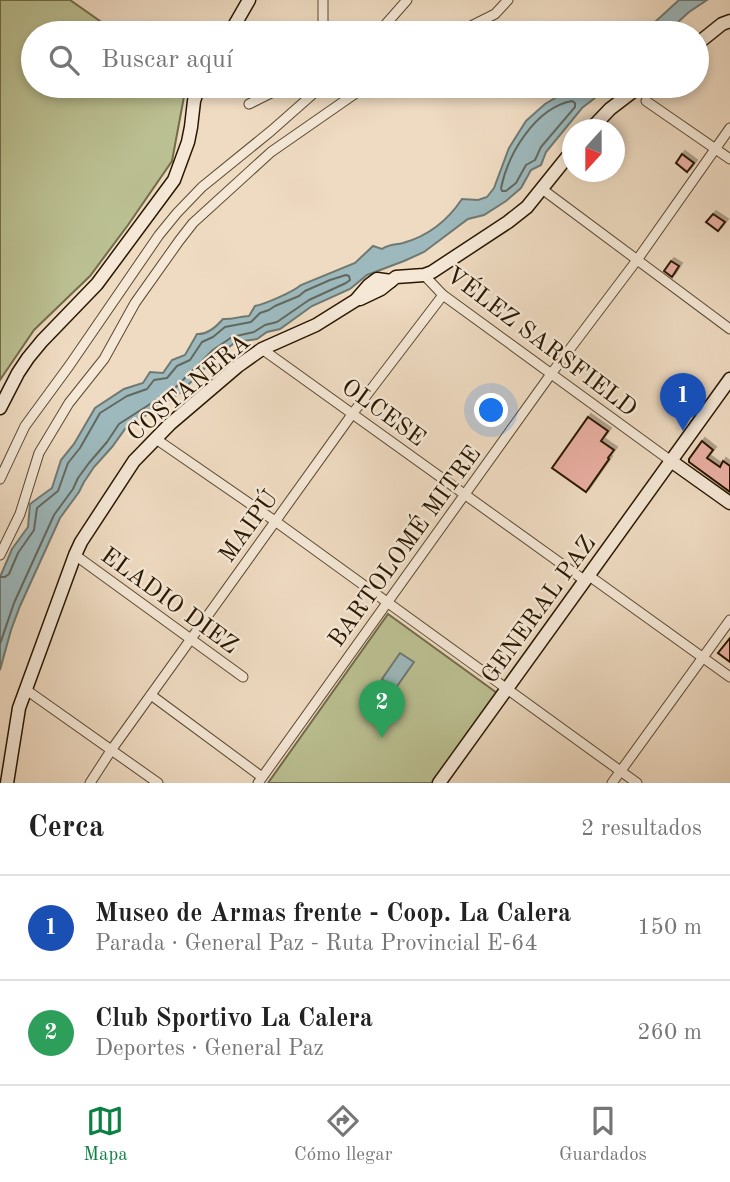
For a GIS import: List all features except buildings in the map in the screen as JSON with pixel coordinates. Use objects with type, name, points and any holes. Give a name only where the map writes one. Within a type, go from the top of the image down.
[{"type":"street","points":[[237,21],[249,0]]},
{"type":"street","points":[[323,0],[324,21]]},
{"type":"street","points":[[389,21],[407,0]]},
{"type":"street","points":[[481,21],[495,14],[508,0]]},
{"type":"street","points":[[709,34],[722,24],[730,22]]},
{"type":"street","points":[[0,408],[29,358],[97,284],[174,180],[188,142],[195,98]]},
{"type":"street","points":[[250,104],[262,98]]},
{"type":"street","points":[[0,479],[25,426],[171,220],[202,187],[308,98]]},
{"type":"street","points":[[0,555],[20,514],[39,453],[69,402],[104,359],[135,303],[179,241],[193,223],[271,152],[349,98]]},
{"type":"street","points":[[600,119],[624,98]]},
{"type":"street","points":[[646,100],[730,159]]},
{"type":"street","name":"BARTOLOMÉ MITRE","points":[[260,780],[730,128]]},
{"type":"street","name":"COSTANERA","points":[[7,783],[19,708],[80,542],[141,453],[177,418],[262,349],[316,325],[356,300],[377,279],[391,281],[396,277],[425,275],[438,269],[508,222],[527,207],[562,164]]},
{"type":"street","points":[[542,189],[730,329]]},
{"type":"street","name":"VÉLEZ SARSFIELD","points":[[425,275],[443,295],[671,461]]},
{"type":"street","name":"MAIPÚ","points":[[90,783],[353,413],[443,295]]},
{"type":"street","name":"OLCESE","points":[[262,349],[465,495],[730,677]]},
{"type":"street","name":"GENERAL PAZ","points":[[439,783],[730,379]]},
{"type":"street","points":[[156,439],[275,521],[637,783]]},
{"type":"street","points":[[671,461],[730,503]]},
{"type":"street","name":"ELADIO DIEZ","points":[[75,555],[243,677]]},
{"type":"street","points":[[612,783],[730,620]]},
{"type":"street","points":[[25,689],[158,783]]},
{"type":"street","points":[[151,695],[260,780]]},
{"type":"green space","points":[[0,0],[70,0],[100,21],[21,21],[21,98],[184,98],[172,161],[90,276],[34,330],[0,380]]},
{"type":"green space","points":[[388,614],[497,693],[432,783],[268,783]]},
{"type":"water","points":[[679,0],[707,0],[679,21],[656,21]]},
{"type":"water","points":[[555,98],[595,98],[573,119],[562,119],[562,132],[546,152],[541,165],[531,170],[521,188],[506,201],[484,215],[468,219],[424,252],[367,275],[350,289],[312,306],[280,329],[267,332],[257,339],[236,342],[218,355],[180,393],[125,429],[94,467],[60,518],[20,606],[0,670],[0,577],[12,549],[28,527],[30,504],[52,488],[61,460],[74,444],[95,408],[124,389],[143,383],[150,372],[163,373],[172,360],[185,355],[197,334],[208,332],[223,319],[249,316],[255,306],[355,263],[373,246],[382,249],[429,232],[450,214],[462,199],[478,200],[487,197],[494,188],[509,148],[526,121]]},
{"type":"water","points":[[400,653],[414,662],[395,689],[382,679]]},
{"type":"place","name":"Museo de Armas frente - Coop. La Calera","points":[[683,431]]},
{"type":"place","name":"Club Sportivo La Calera","points":[[382,738]]}]
